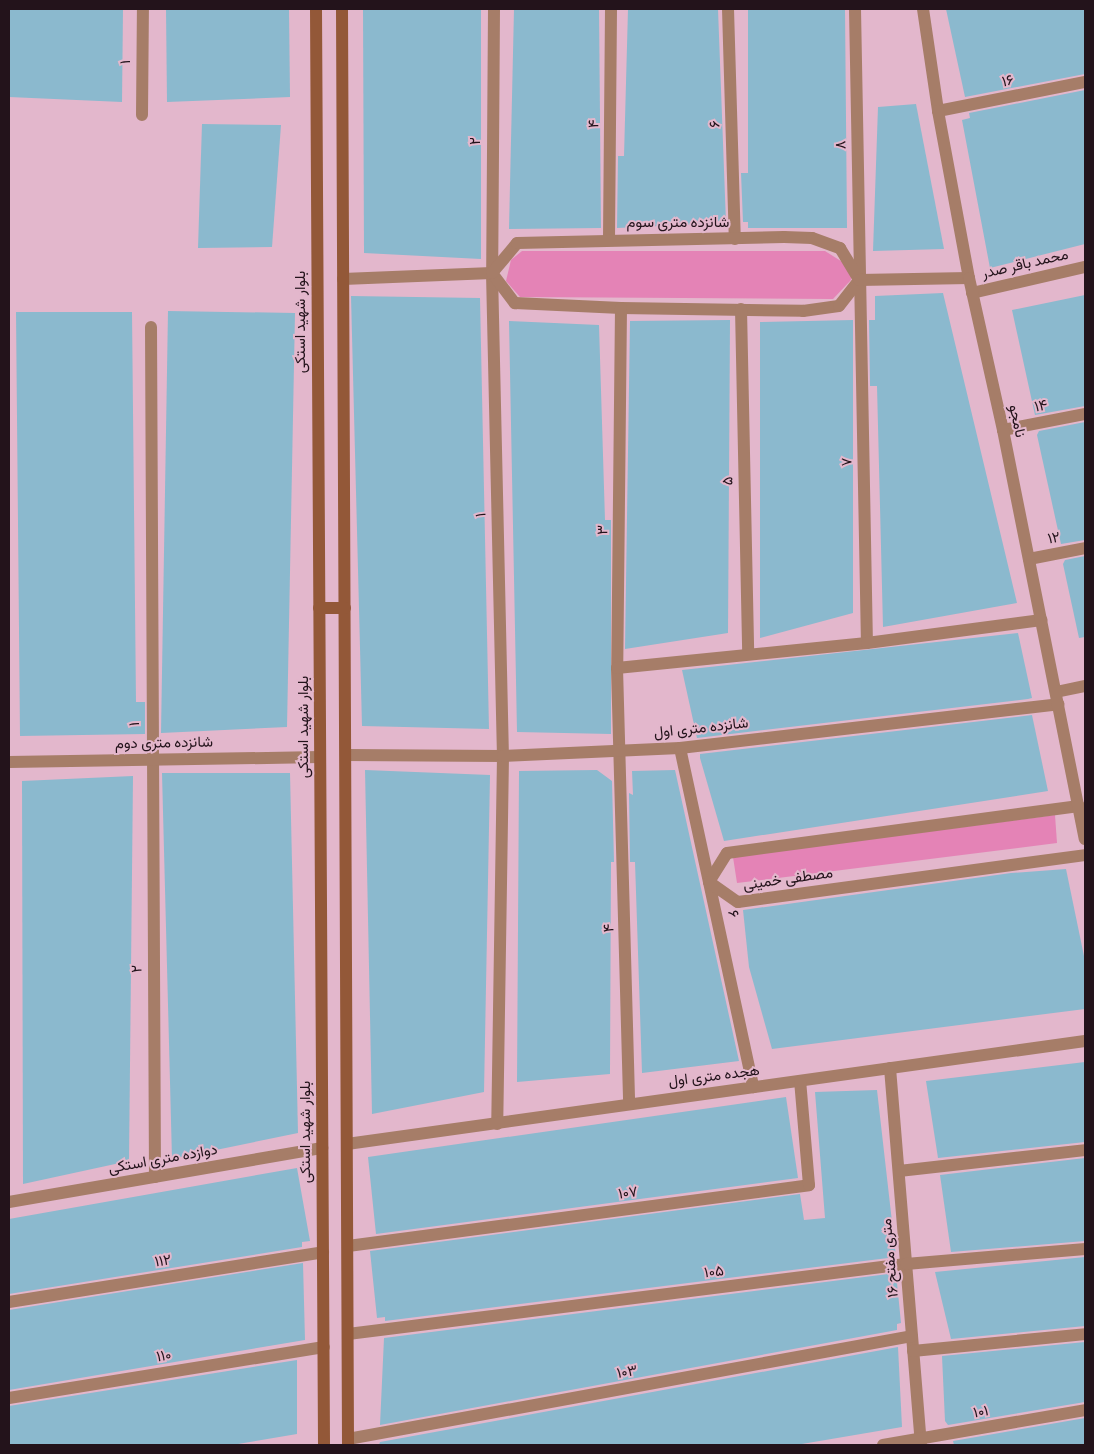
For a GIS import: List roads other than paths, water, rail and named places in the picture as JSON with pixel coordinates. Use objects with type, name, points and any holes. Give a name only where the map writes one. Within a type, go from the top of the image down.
[{"type":"main road","name":"بلوار شهید استکی","points":[[316,9],[324,1347],[321,1445]]},
{"type":"main road","points":[[342,9],[348,1442]]},
{"type":"main road","points":[[319,608],[345,608]]},
{"type":"street","name":"۱","points":[[142,9],[142,115]]},
{"type":"street","name":"۲","points":[[492,273],[494,9]]},
{"type":"street","name":"۴","points":[[609,239],[611,9]]},
{"type":"street","name":"۶","points":[[728,9],[735,239]]},
{"type":"street","name":"۸","points":[[855,9],[860,280]]},
{"type":"street","name":"نامجو","points":[[923,9],[938,112],[968,278],[1003,430],[1085,839]]},
{"type":"street","name":"۱۶","points":[[938,112],[1085,82]]},
{"type":"street","name":"شانزده متری سوم","points":[[492,273],[517,243],[609,239],[812,238],[840,248],[860,280]]},
{"type":"street","name":"محمد باقر صدر","points":[[972,293],[1085,267]]},
{"type":"street","name":"۱","points":[[492,273],[503,756]]},
{"type":"street","points":[[343,279],[492,273],[515,303],[621,308],[803,311],[839,306],[860,280],[968,278]]},
{"type":"street","name":"۷","points":[[860,280],[867,643]]},
{"type":"street","name":"۳","points":[[621,308],[618,668],[621,751]]},
{"type":"street","name":"۵","points":[[741,309],[748,653]]},
{"type":"street","name":"۱","points":[[151,327],[151,760]]},
{"type":"street","name":"۱۴","points":[[1003,430],[1085,414]]},
{"type":"street","name":"۱۲","points":[[1029,559],[1085,548]]},
{"type":"street","points":[[618,668],[748,653],[867,643],[1041,620]]},
{"type":"street","name":"شانزده متری اول","points":[[346,755],[503,756],[680,748],[1057,698],[1085,686]]},
{"type":"street","name":"۶","points":[[680,748],[753,1087]]},
{"type":"street","name":"۴","points":[[621,751],[629,1103]]},
{"type":"street","points":[[497,1124],[503,756]]},
{"type":"street","name":"شانزده متری دوم","points":[[9,762],[320,757]]},
{"type":"street","name":"۲","points":[[151,760],[155,1177]]},
{"type":"street","points":[[709,882],[727,853],[1079,806]]},
{"type":"street","name":"مصطفی خمینی","points":[[709,882],[738,902],[1085,854]]},
{"type":"street","name":"هجده متری اول","points":[[347,1144],[497,1124],[629,1103],[1085,1041]]},
{"type":"street","name":"۱۶ متری مفتح","points":[[890,1068],[921,1442]]},
{"type":"street","name":"۱۰۷","points":[[348,1246],[809,1185],[800,1081]]},
{"type":"street","name":"دوازده متری استکی","points":[[9,1202],[322,1148]]},
{"type":"street","points":[[899,1171],[1085,1150]]},
{"type":"street","name":"۱۰۵","points":[[348,1334],[906,1264],[1085,1249]]},
{"type":"street","name":"۱۱۲","points":[[9,1302],[323,1252]]},
{"type":"street","points":[[914,1351],[1085,1334]]},
{"type":"street","name":"۱۰۳","points":[[348,1442],[912,1336]]},
{"type":"street","name":"۱۱۰","points":[[9,1398],[324,1347]]},
{"type":"street","name":"۱۰۱","points":[[883,1445],[921,1442],[1085,1410]]}]
